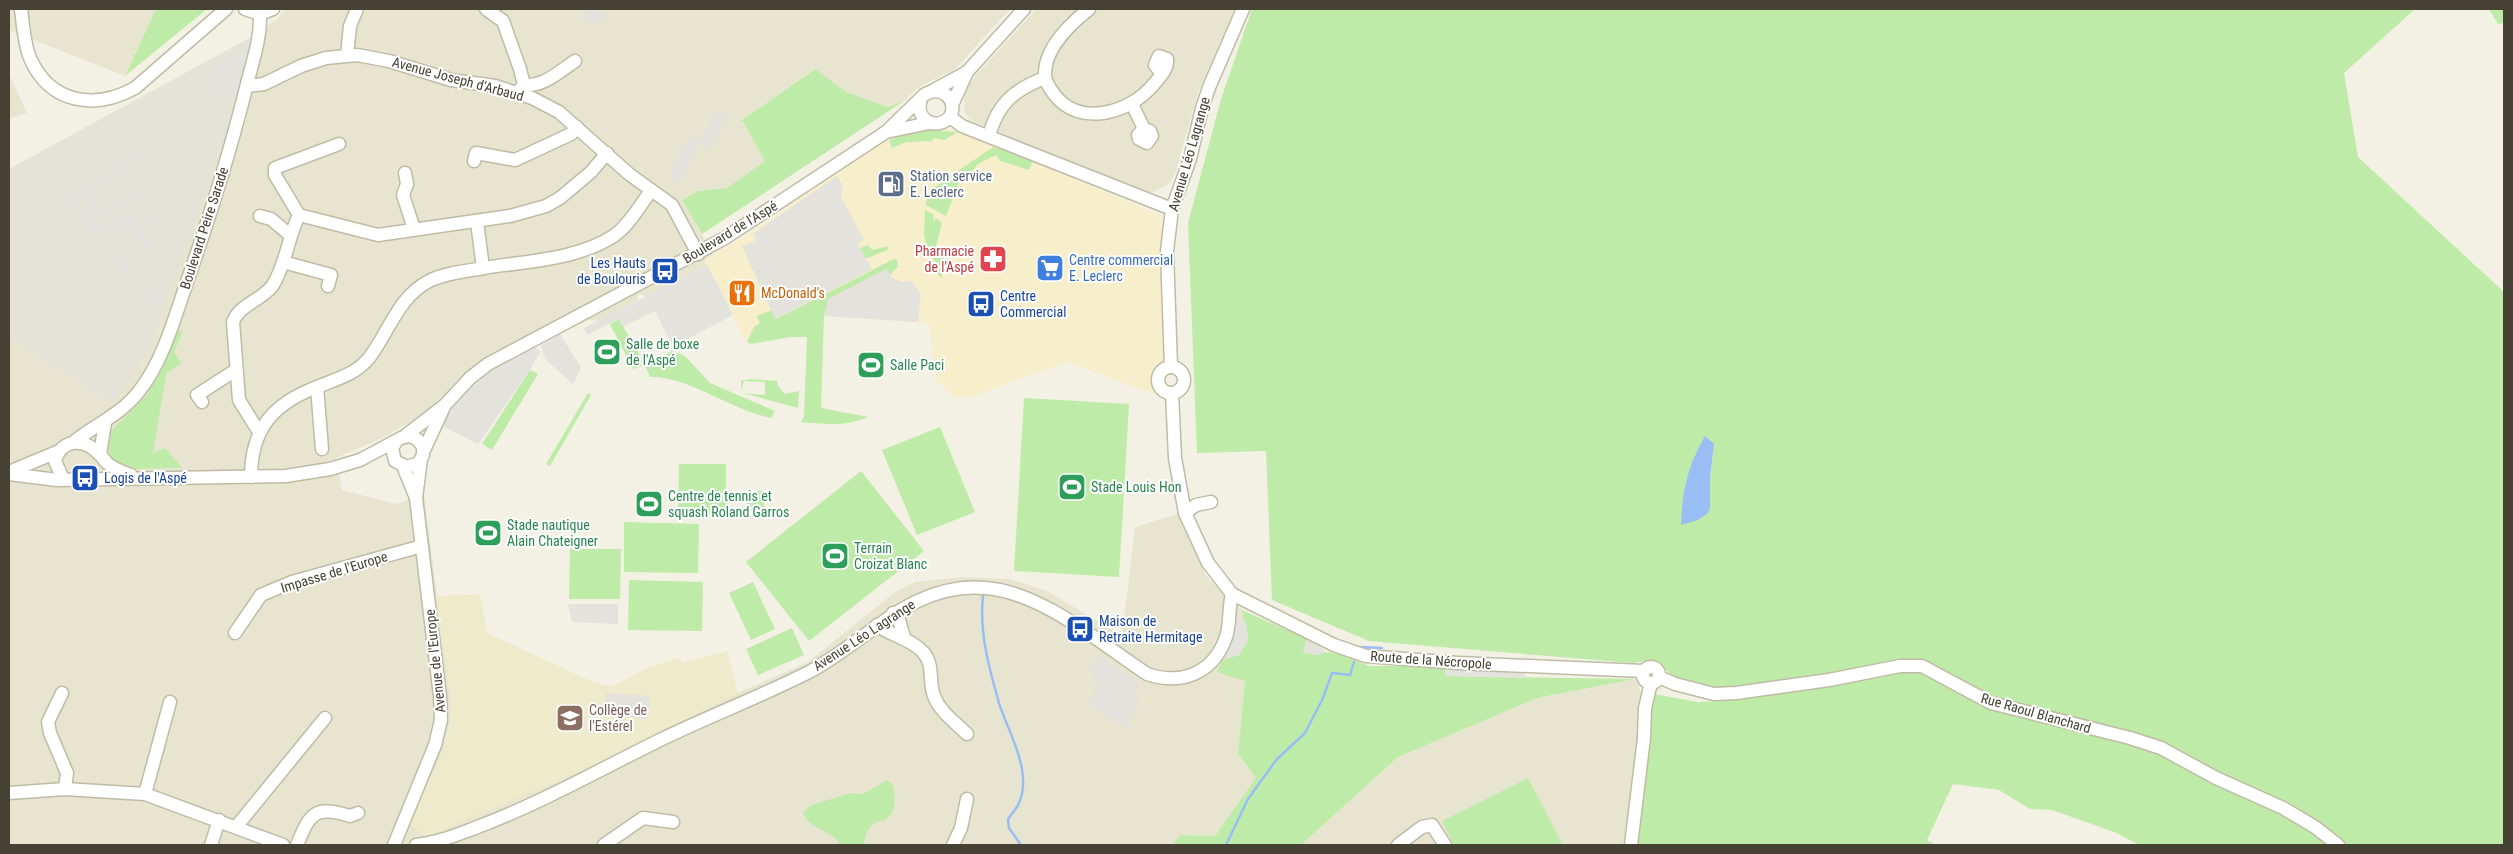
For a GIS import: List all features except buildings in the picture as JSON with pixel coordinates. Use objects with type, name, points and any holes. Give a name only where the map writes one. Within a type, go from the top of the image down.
[{"type":"street","points":[[21,9],[28,51],[42,78],[63,94],[76,99],[98,101],[120,96],[134,88],[226,9]]},
{"type":"street","points":[[245,9],[260,14],[273,9]]},
{"type":"street","points":[[347,55],[350,26],[357,9]]},
{"type":"street","points":[[967,72],[951,111],[940,124],[929,123],[921,116],[921,99],[924,95],[967,72],[1024,9]]},
{"type":"street","points":[[1089,9],[1065,31],[1053,47],[1045,78],[1060,102],[1071,109],[1085,114],[1098,114],[1132,104],[1162,74]]},
{"type":"street","name":"Avenue Léo Lagrange","points":[[1171,367],[1167,251],[1172,209],[1190,159],[1202,108],[1210,85],[1243,9]]},
{"type":"street","points":[[493,11],[503,21],[520,68],[520,89],[552,78],[575,61]]},
{"type":"street","name":"Boulevard Peire Sarade","points":[[75,441],[105,423],[128,404],[141,389],[162,348],[205,229],[235,132],[260,32],[260,14]]},
{"type":"street","name":"Avenue Joseph d'Arbaud","points":[[247,86],[264,84],[301,66],[326,58],[347,55],[389,61],[451,80],[520,89],[549,106],[577,127],[651,191],[672,205],[698,254]]},
{"type":"street","points":[[989,136],[998,111],[1004,102],[1016,92],[1045,78]]},
{"type":"street","points":[[934,90],[944,92],[951,111],[962,126],[1172,209]]},
{"type":"street","name":"Boulevard de l'Aspé","points":[[90,478],[251,477],[304,474],[330,470],[360,460],[401,438],[445,405],[470,378],[497,358],[698,254],[886,132],[921,99]]},
{"type":"street","points":[[1132,104],[1144,129]]},
{"type":"street","name":"Boulevard de l'Aspé","points":[[886,132],[929,123]]},
{"type":"street","points":[[474,162],[476,153],[515,160],[571,134],[577,127]]},
{"type":"street","points":[[339,144],[274,168],[275,175],[299,215],[378,235],[477,222],[546,206],[560,198],[591,172],[607,153]]},
{"type":"street","points":[[405,173],[407,184],[404,195],[414,229]]},
{"type":"street","points":[[251,477],[251,455],[258,432],[269,419],[293,398],[343,378],[368,359],[402,302],[428,282],[483,268],[566,255],[594,247],[616,234],[651,191]]},
{"type":"street","points":[[258,432],[239,400],[236,370],[235,317],[272,286],[283,262],[290,235],[299,215]]},
{"type":"street","points":[[260,216],[270,219],[290,235]]},
{"type":"street","points":[[477,222],[483,268]]},
{"type":"street","points":[[283,262],[330,275],[328,286]]},
{"type":"street","points":[[1171,367],[1179,370],[1184,381],[1180,389],[1172,393],[1161,388],[1158,381],[1161,371],[1171,367]]},
{"type":"street","points":[[202,402],[198,395],[236,370]]},
{"type":"street","points":[[317,387],[322,450]]},
{"type":"street","points":[[1172,393],[1175,458],[1185,513],[1208,563],[1232,594]]},
{"type":"street","name":"Boulevard de l'Aspé","points":[[422,455],[445,405]]},
{"type":"street","points":[[9,473],[63,479],[90,478],[101,465],[105,423]]},
{"type":"street","points":[[401,438],[417,439],[422,455],[415,465],[399,464],[392,453],[401,438]]},
{"type":"street","points":[[9,473],[57,452],[65,444],[75,441],[87,445],[101,455]]},
{"type":"street","points":[[57,452],[55,461],[63,479]]},
{"type":"street","name":"Boulevard de l'Aspé","points":[[101,455],[117,470],[135,477]]},
{"type":"street","name":"Avenue de l'Europe","points":[[394,845],[435,745],[441,720],[440,696],[416,498],[422,455]]},
{"type":"street","name":"Boulevard de l'Aspé","points":[[360,460],[399,464]]},
{"type":"street","name":"Avenue de l'Europe","points":[[399,464],[416,498]]},
{"type":"street","points":[[1185,513],[1196,505],[1211,502]]},
{"type":"street","name":"Impasse de l'Europe","points":[[235,633],[261,595],[292,582],[422,546]]},
{"type":"street","name":"Avenue Léo Lagrange","points":[[416,845],[433,843],[497,820],[553,795],[712,714],[809,672],[833,658],[893,613],[923,597],[963,588],[994,588],[1026,598],[1060,616],[1147,674],[1162,679],[1180,680],[1196,674],[1216,656],[1225,640],[1232,594]]},
{"type":"street","name":"Route de la Nécropole","points":[[1232,594],[1334,645],[1366,656],[1458,663],[1643,670],[1642,676],[1646,682],[1655,680]]},
{"type":"street","points":[[893,613],[899,620],[904,637]]},
{"type":"street","points":[[878,625],[887,633],[904,637],[922,651],[929,661],[933,694],[936,702],[942,711],[967,734]]},
{"type":"street","name":"Rue Raoul Blanchard","points":[[1655,680],[1700,692],[1729,694],[1846,677],[1900,666],[1922,666],[1991,703],[2130,738],[2160,748],[2216,778],[2283,808],[2315,827],[2338,845]]},
{"type":"street","points":[[1631,845],[1644,738],[1645,708],[1655,680]]},
{"type":"street","points":[[62,693],[48,722],[54,747],[62,758],[67,773],[65,789]]},
{"type":"street","points":[[145,794],[170,702]]},
{"type":"street","points":[[236,827],[325,718]]},
{"type":"street","points":[[9,792],[65,789],[145,794],[283,845]]},
{"type":"street","points":[[953,845],[961,828],[967,799]]},
{"type":"street","points":[[297,845],[306,824],[320,811],[330,810],[350,816],[358,813]]},
{"type":"street","points":[[604,845],[643,818],[673,822]]},
{"type":"street","points":[[211,845],[219,820]]},
{"type":"street","points":[[1398,845],[1422,827],[1432,825],[1445,845]]},
{"type":"street","points":[[402,827],[416,845]]},
{"type":"shaded area","points":[[9,9],[156,9],[125,76],[9,30]]},
{"type":"shaded area","points":[[285,9],[1010,9],[955,69],[919,87],[904,101],[888,107],[846,92],[814,69],[742,120],[765,161],[727,188],[698,191],[682,200],[714,255],[704,261],[707,265],[648,296],[639,294],[636,301],[598,321],[588,320],[498,365],[471,387],[452,409],[439,399],[416,419],[378,440],[336,458],[342,490],[396,504],[424,494],[452,710],[444,749],[409,824],[575,774],[738,693],[808,662],[894,593],[915,582],[960,577],[1010,579],[1047,591],[1122,636],[1135,527],[1177,514],[1206,576],[1242,610],[1246,622],[1239,655],[1222,660],[1245,681],[1238,754],[1257,778],[1215,836],[1180,835],[1172,845],[9,845],[9,337],[112,405],[236,95],[253,36],[277,19]]},
{"type":"shaded area","points":[[584,9],[605,9],[606,21],[585,22]]},
{"type":"shaded area","points":[[1036,9],[1235,9],[1198,92],[1175,174],[1169,184],[1153,192],[1141,191],[970,120],[964,111],[965,91],[972,80]]},
{"type":"shaded area","points":[[253,36],[225,139],[149,348],[112,405],[9,337],[9,169]]},
{"type":"shaded area","points":[[249,47],[236,95],[207,100],[209,76],[223,60]]},
{"type":"shaded area","points":[[9,77],[27,113],[9,119]]},
{"type":"shaded area","points":[[718,111],[729,114],[711,149],[699,143],[679,184],[668,177],[689,135],[700,141]]},
{"type":"shaded area","points":[[933,128],[958,130],[1160,215],[1165,321],[1162,397],[1067,362],[971,397],[954,397],[937,381],[929,323],[824,316],[775,319],[754,327],[747,343],[704,261],[753,231],[884,141],[909,132]]},
{"type":"shaded area","points":[[137,153],[141,158],[91,191],[104,212],[139,190],[143,196],[100,220],[82,191]]},
{"type":"shaded area","points":[[837,176],[843,186],[841,197],[864,240],[857,243],[872,269],[775,319],[742,246],[757,240],[753,234]]},
{"type":"shaded area","points":[[77,189],[81,197],[64,208],[59,200]]},
{"type":"shaded area","points":[[86,209],[100,230],[95,235],[79,214]]},
{"type":"shaded area","points":[[153,210],[166,230],[159,234],[145,214]]},
{"type":"shaded area","points":[[132,212],[155,246],[147,252],[129,224],[111,237],[133,273],[126,277],[115,258],[119,255],[103,231]]},
{"type":"shaded area","points":[[707,265],[733,315],[673,347],[655,311],[623,327],[618,319],[587,335],[584,328]]},
{"type":"shaded area","points":[[886,269],[891,277],[897,280],[903,282],[912,281],[921,294],[918,322],[824,316],[828,299]]},
{"type":"shaded area","points":[[159,286],[164,292],[144,304],[141,298]]},
{"type":"shaded area","points":[[560,334],[581,368],[573,384],[545,359],[541,345]]},
{"type":"shaded area","points":[[535,347],[540,352],[530,370],[478,444],[442,426],[452,409],[470,389],[498,365]]},
{"type":"shaded area","name":"Collège de l'Estérel","points":[[480,594],[487,633],[591,681],[611,687],[649,667],[680,658],[682,663],[727,651],[738,693],[575,774],[427,837],[409,824],[444,749],[452,710],[436,596]]},
{"type":"shaded area","points":[[568,604],[618,604],[618,624],[572,622]]},
{"type":"shaded area","points":[[1235,620],[1246,622],[1248,640],[1239,655],[1222,660]]},
{"type":"shaded area","points":[[1307,639],[1325,652],[1318,655],[1303,652]]},
{"type":"shaded area","points":[[1099,655],[1139,682],[1136,688],[1138,704],[1126,729],[1088,704],[1100,684],[1090,670]]},
{"type":"shaded area","points":[[1446,666],[1521,671],[1528,678],[1445,676]]},
{"type":"shaded area","points":[[1635,679],[1642,694],[1654,694],[1636,845],[1301,845],[1398,757],[1537,698]]},
{"type":"shaded area","points":[[606,693],[649,696],[648,719],[604,716]]},
{"type":"green space","points":[[156,9],[207,9],[125,76]]},
{"type":"green space","points":[[1252,9],[2415,9],[2344,73],[2358,157],[2504,292],[2504,845],[2139,845],[2117,833],[2052,810],[2030,809],[1999,790],[1953,784],[1927,840],[1936,845],[1636,845],[1654,694],[1698,702],[1723,701],[1723,689],[1673,678],[1661,664],[1651,660],[1633,663],[1369,641],[1272,600],[1266,451],[1197,453],[1188,223],[1221,99]],"holes":[[[1714,444],[1710,478],[1710,508],[1695,454]]]},
{"type":"green space","points":[[2489,9],[2504,9],[2504,23],[2498,24]]},
{"type":"green space","points":[[815,69],[846,92],[888,107],[904,101],[702,234],[682,200],[698,191],[727,188],[765,161],[742,120]]},
{"type":"green space","points":[[926,130],[958,132],[944,140],[934,138],[932,141],[906,142],[892,148],[889,140],[909,132]]},
{"type":"green space","points":[[993,147],[1033,160],[1029,170],[1000,161],[996,155],[978,164],[965,180],[960,180],[946,216],[926,205],[927,196],[932,189]]},
{"type":"green space","points":[[925,210],[934,215],[933,223],[936,218],[942,223],[936,246],[946,261],[941,278],[936,272],[937,268],[932,257],[928,256],[924,234]]},
{"type":"green space","points":[[868,245],[872,250],[889,246],[887,250],[865,258],[860,248]]},
{"type":"green space","points":[[894,259],[897,260],[898,266],[890,275],[886,269],[824,316],[821,408],[868,417],[843,424],[801,422],[804,416],[807,337],[791,337],[751,344],[747,342],[754,327],[760,323],[757,316],[772,310],[776,319]]},
{"type":"green space","points":[[619,319],[645,365],[633,369],[610,324]]},
{"type":"green space","points":[[179,331],[183,331],[174,352],[181,363],[166,374],[153,453],[165,448],[182,468],[131,469],[122,466],[113,461],[107,445],[109,433],[148,394]]},
{"type":"green space","points":[[672,351],[685,356],[710,383],[775,411],[771,418],[756,414],[694,387],[664,378],[650,377],[645,365]]},
{"type":"green space","points":[[530,370],[538,374],[492,450],[482,444]]},
{"type":"green space","points":[[751,379],[777,381],[778,386],[785,394],[799,391],[798,408],[743,393],[765,395],[765,382],[744,381],[741,391],[741,381]]},
{"type":"green space","points":[[588,393],[591,395],[550,466],[546,464]]},
{"type":"green space","name":"Stade Louis Hon","points":[[1024,398],[1129,404],[1119,577],[1014,571]]},
{"type":"green space","points":[[940,427],[975,512],[917,535],[882,450]]},
{"type":"green space","points":[[679,464],[726,464],[726,513],[678,514]]},
{"type":"green space","name":"Terrain Croizat Blanc","points":[[861,471],[924,551],[809,641],[746,562]]},
{"type":"green space","points":[[747,491],[764,491],[764,507],[747,507]]},
{"type":"green space","points":[[624,522],[699,524],[698,573],[624,572]]},
{"type":"green space","points":[[570,549],[621,549],[620,599],[569,599]]},
{"type":"green space","points":[[629,580],[703,582],[702,631],[628,630]]},
{"type":"green space","points":[[753,582],[775,629],[751,640],[729,593]]},
{"type":"green space","points":[[1242,610],[1307,639],[1303,652],[1317,655],[1325,652],[1339,653],[1369,666],[1446,666],[1445,676],[1635,679],[1537,698],[1398,757],[1301,845],[1172,845],[1180,835],[1215,836],[1256,778],[1238,754],[1245,681],[1217,672],[1222,660],[1239,655],[1248,640]]},
{"type":"green space","points":[[792,628],[804,655],[758,675],[746,649]]},
{"type":"green space","points":[[1528,778],[1562,843],[1557,845],[1454,845],[1442,821]]},
{"type":"green space","points":[[887,780],[893,785],[894,808],[890,816],[869,828],[864,845],[840,845],[831,835],[811,823],[803,813],[811,805],[851,793],[863,794]]},
{"type":"water","points":[[1705,436],[1714,444],[1710,478],[1710,508],[1708,513],[1698,520],[1681,525],[1687,479],[1694,457]]},
{"type":"waterway","points":[[983,596],[982,623],[988,663],[999,703],[1018,752],[1023,778],[1023,791],[1018,805],[1008,819],[1009,828],[1021,845]]},
{"type":"waterway","points":[[1358,647],[1382,648]]},
{"type":"waterway","points":[[1226,845],[1248,799],[1277,759],[1305,733],[1323,698],[1332,673],[1350,675],[1354,662]]},
{"type":"place","name":"Station service E. Leclerc","points":[[891,184]]},
{"type":"place","name":"Pharmacie de l'Aspé","points":[[993,259]]},
{"type":"place","name":"Centre commercial E. Leclerc","points":[[1050,268]]},
{"type":"place","name":"Les Hauts de Boulouris","points":[[665,271]]},
{"type":"place","name":"McDonald's","points":[[742,293]]},
{"type":"place","name":"Centre Commercial","points":[[981,304]]},
{"type":"place","name":"Salle de boxe de l'Aspé","points":[[607,352]]},
{"type":"place","name":"Salle Paci","points":[[871,365]]},
{"type":"place","name":"Logis de l'Aspé","points":[[85,478]]},
{"type":"place","name":"Stade Louis Hon","points":[[1072,487]]},
{"type":"place","name":"Centre de tennis et squash Roland Garros","points":[[649,504]]},
{"type":"place","name":"Stade nautique Alain Chateigner","points":[[488,533]]},
{"type":"place","name":"Terrain Croizat Blanc","points":[[835,556]]},
{"type":"place","name":"Maison de Retraite Hermitage","points":[[1080,629]]},
{"type":"place","name":"Collège de l'Estérel","points":[[570,718]]}]
